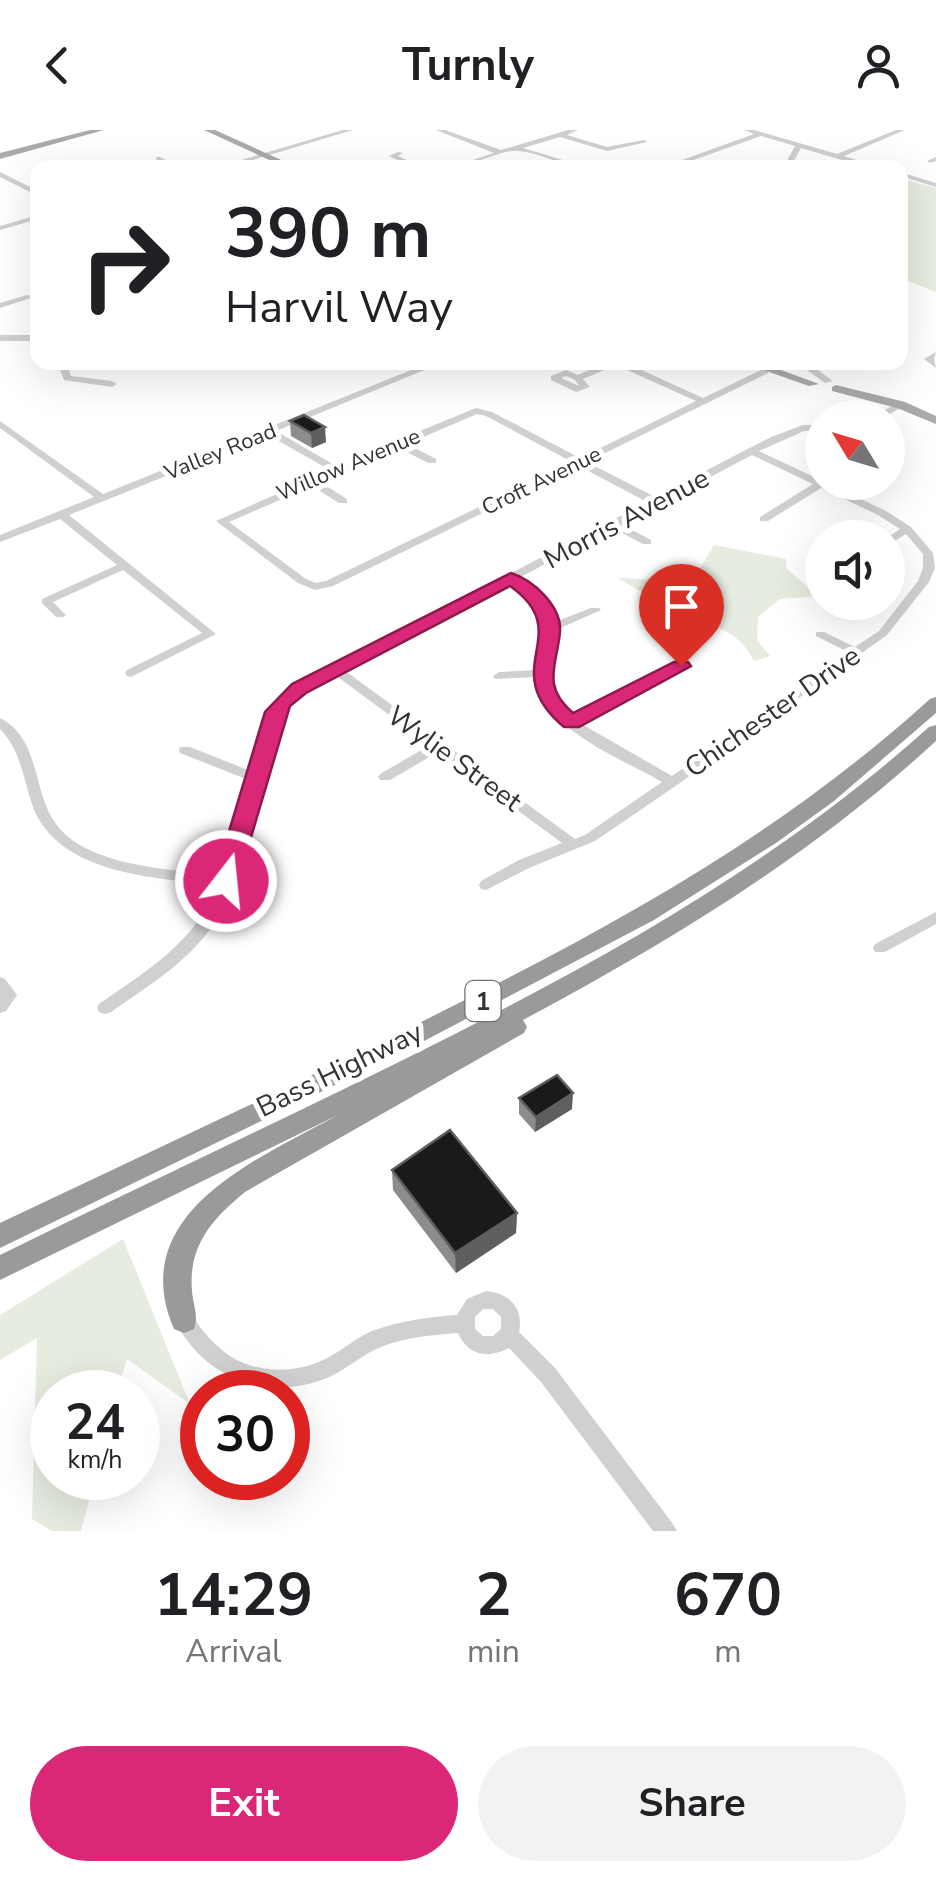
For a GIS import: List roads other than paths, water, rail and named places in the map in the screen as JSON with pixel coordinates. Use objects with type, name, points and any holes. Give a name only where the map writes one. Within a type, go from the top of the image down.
[{"type":"highway","name":"Bass Highway","points":[[0,1236],[576,955],[774,833],[850,776],[934,704]]},
{"type":"highway","name":"Bass Highway","points":[[0,1268],[405,1071],[689,919],[778,860],[936,734]]},
{"type":"highway","points":[[184,1320],[176,1291],[179,1258],[188,1233],[215,1200],[236,1184],[502,1036],[596,972]]},
{"type":"main road","points":[[0,156],[100,130]]},
{"type":"main road","points":[[208,130],[277,160]]},
{"type":"main road","points":[[765,371],[812,384],[824,392],[832,385],[884,400]]},
{"type":"main road","points":[[905,407],[936,420]]},
{"type":"street","points":[[322,130],[334,135]]},
{"type":"street","points":[[244,160],[350,130]]},
{"type":"street","points":[[438,130],[500,152]]},
{"type":"street","points":[[476,160],[575,130]]},
{"type":"street","points":[[747,130],[853,160]]},
{"type":"street","points":[[776,138],[799,130]]},
{"type":"street","points":[[840,156],[902,130]]},
{"type":"street","points":[[685,160],[760,133]]},
{"type":"street","points":[[536,134],[548,138]]},
{"type":"street","points":[[560,134],[607,149],[644,142]]},
{"type":"street","points":[[791,160],[800,144]]},
{"type":"street","points":[[516,148],[558,160]]},
{"type":"street","points":[[400,153],[392,156],[401,160]]},
{"type":"street","points":[[158,158],[162,160]]},
{"type":"street","points":[[0,174],[30,190]]},
{"type":"street","points":[[908,177],[936,186]]},
{"type":"street","points":[[0,228],[30,219]]},
{"type":"street","points":[[0,306],[30,297]]},
{"type":"street","points":[[0,338],[30,338]]},
{"type":"street","points":[[936,355],[928,359],[936,366]]},
{"type":"street","points":[[64,370],[67,378],[112,384]]},
{"type":"street","name":"Valley Road","points":[[0,539],[420,370]]},
{"type":"street","points":[[578,378],[597,370]]},
{"type":"street","points":[[634,370],[703,401]]},
{"type":"street","points":[[811,370],[832,385]]},
{"type":"street","name":"Croft Avenue","points":[[222,521],[315,587],[329,584],[765,371]]},
{"type":"street","name":"Willow Avenue","points":[[222,521],[476,411],[489,414],[578,462]]},
{"type":"street","points":[[0,424],[102,498]]},
{"type":"street","name":"Morris Avenue","points":[[105,1008],[168,964],[209,919],[226,881],[275,712],[283,702],[336,670],[752,451],[805,428]]},
{"type":"street","points":[[268,431],[334,470]]},
{"type":"street","points":[[398,443],[432,462]]},
{"type":"street","name":"Chichester Drive","points":[[752,451],[805,477]]},
{"type":"street","points":[[578,462],[656,502]]},
{"type":"street","points":[[310,480],[343,501]]},
{"type":"street","points":[[764,519],[805,493]]},
{"type":"street","name":"Chichester Drive","points":[[486,885],[524,864],[574,846],[883,633],[923,582],[929,568],[930,545],[882,512],[855,500]]},
{"type":"street","points":[[61,514],[210,634],[131,673]]},
{"type":"street","points":[[614,524],[647,542]]},
{"type":"street","points":[[60,615],[46,601],[125,565]]},
{"type":"street","points":[[511,578],[532,593],[548,614],[551,628],[541,673],[552,706],[672,782]]},
{"type":"street","points":[[551,628],[594,610]]},
{"type":"street","points":[[820,634],[856,652]]},
{"type":"street","points":[[572,722],[681,666]]},
{"type":"street","name":"Wylie Street","points":[[336,670],[574,846]]},
{"type":"street","points":[[499,676],[541,673]]},
{"type":"street","points":[[0,722],[20,742],[33,768],[44,821],[62,840],[90,857],[116,864],[226,881]]},
{"type":"street","points":[[386,777],[438,746]]},
{"type":"street","points":[[185,750],[256,778]]},
{"type":"street","points":[[880,948],[936,917]]},
{"type":"street","points":[[0,983],[9,995],[0,1007]]},
{"type":"street","points":[[464,1324],[472,1306],[495,1301],[510,1312],[509,1335],[548,1375],[666,1531]]},
{"type":"street","points":[[184,1320],[200,1346],[222,1363],[253,1377],[287,1379],[324,1370],[370,1342],[406,1330],[464,1324]]},
{"type":"street","points":[[464,1324],[472,1339],[487,1346],[509,1335]]}]
